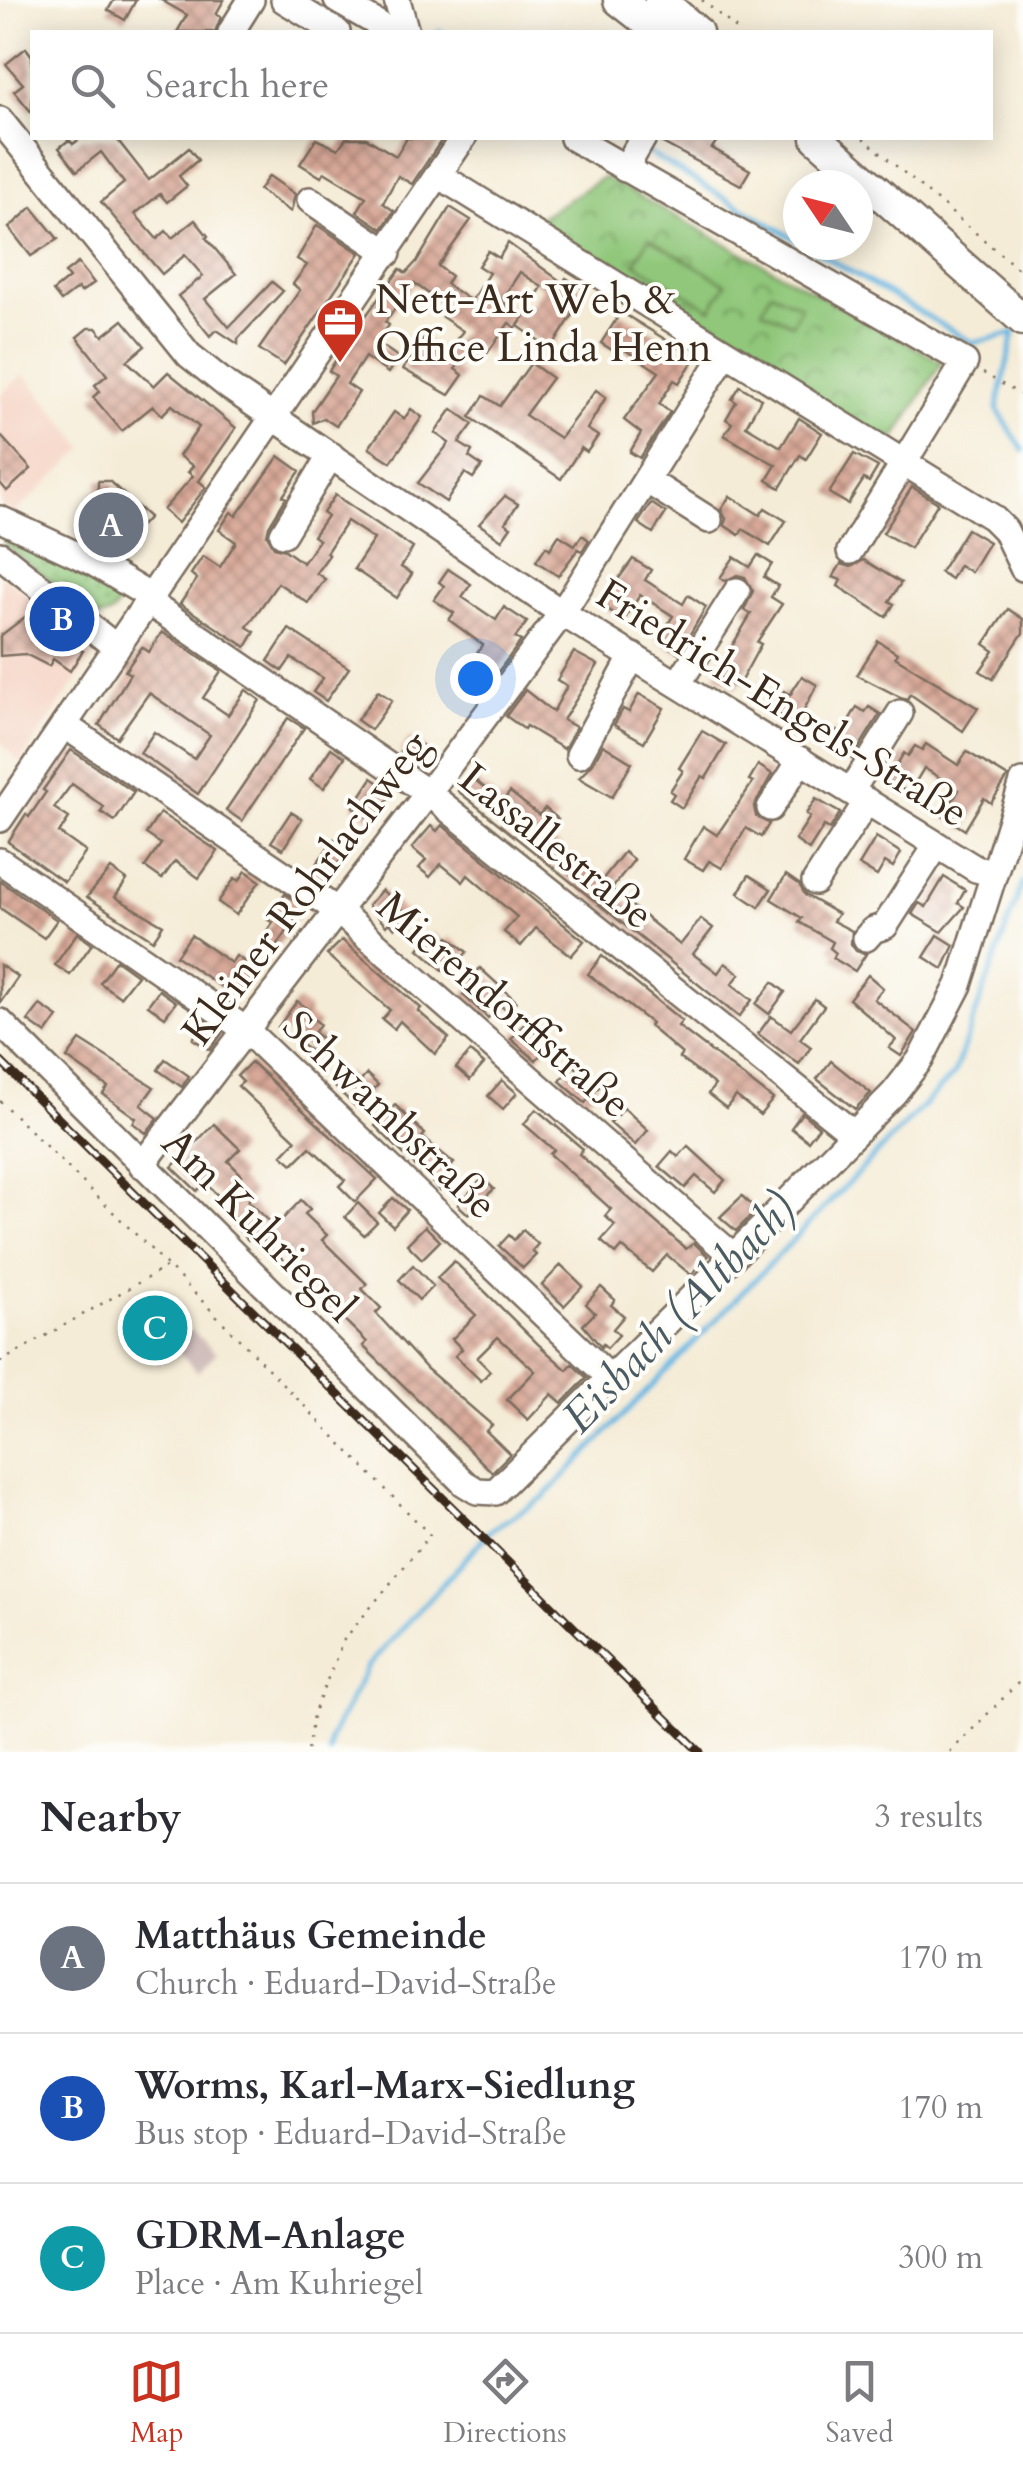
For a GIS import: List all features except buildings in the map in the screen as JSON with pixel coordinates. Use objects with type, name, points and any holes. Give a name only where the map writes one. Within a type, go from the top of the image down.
[{"type":"main road","points":[[619,0],[657,30]]},
{"type":"main road","points":[[660,0],[703,9]]},
{"type":"main road","points":[[795,140],[832,170]]},
{"type":"main road","points":[[818,140],[982,286]]},
{"type":"main road","points":[[873,202],[1016,314]]},
{"type":"street","points":[[233,30],[251,0]]},
{"type":"street","points":[[284,0],[335,30]]},
{"type":"street","points":[[338,0],[389,30]]},
{"type":"street","points":[[397,0],[405,30]]},
{"type":"street","name":"Friedrich-Engels-Straße","points":[[0,120],[189,355],[562,613],[976,869],[992,874],[959,985],[920,1060],[894,1094],[495,1492],[476,1491],[464,1482]]},
{"type":"street","points":[[0,818],[462,140]]},
{"type":"street","points":[[584,140],[636,150],[965,362],[850,551]]},
{"type":"street","points":[[440,176],[992,516],[1004,530],[1023,568]]},
{"type":"street","points":[[310,200],[388,253]]},
{"type":"street","name":"Kleiner Rohrlachweg","points":[[142,1164],[562,613],[725,354]]},
{"type":"street","points":[[283,534],[330,455]]},
{"type":"street","points":[[646,480],[709,520]]},
{"type":"street","name":"Lassallestraße","points":[[0,519],[92,562],[428,793],[854,1134]]},
{"type":"street","points":[[0,555],[117,648]]},
{"type":"street","points":[[678,684],[737,592]]},
{"type":"street","points":[[579,755],[633,656]]},
{"type":"street","points":[[816,882],[900,713]]},
{"type":"street","name":"Mierendorffstraße","points":[[64,725],[338,911],[733,1256]]},
{"type":"street","points":[[770,808],[801,760]]},
{"type":"street","points":[[992,874],[1023,782]]},
{"type":"street","points":[[866,938],[872,930],[885,926],[937,845]]},
{"type":"street","name":"Schwambstraße","points":[[0,862],[246,1030],[610,1378]]},
{"type":"street","name":"Am Kuhriegel","points":[[0,1022],[464,1482]]},
{"type":"path","points":[[703,9],[737,30]]},
{"type":"path","points":[[865,140],[1023,274]]},
{"type":"path","points":[[983,373],[1022,396]]},
{"type":"path","points":[[0,1101],[168,1266],[430,1535],[344,1641],[313,1716],[306,1752]]},
{"type":"path","points":[[0,1362],[168,1266]]},
{"type":"path","points":[[950,1752],[1023,1678]]},
{"type":"shaded area","points":[[24,374],[85,448],[15,513],[0,506],[0,395]]},
{"type":"shaded area","points":[[0,573],[92,647],[91,659],[20,763],[0,741]]},
{"type":"shaded area","points":[[150,1295],[216,1353],[198,1372],[173,1347],[158,1362],[121,1325]]},
{"type":"green space","points":[[604,177],[942,362],[890,446],[528,225]]},
{"type":"green space","points":[[649,238],[726,284],[711,309],[635,263]]},
{"type":"green space","points":[[771,292],[801,306],[792,324],[762,310]]},
{"type":"green space","points":[[12,536],[110,584],[118,597],[115,610],[97,618],[4,544]]},
{"type":"waterway","points":[[645,151],[783,232]]},
{"type":"waterway","points":[[831,260],[973,343],[1014,333]]},
{"type":"waterway","name":"Eisbach (Altbach)","points":[[1014,332],[997,409],[1023,450]]},
{"type":"waterway","name":"Eisbach (Altbach)","points":[[329,1752],[330,1739],[367,1667],[491,1530],[544,1497],[954,1074],[1023,882]]},
{"type":"railway","points":[[0,1061],[700,1752]]},
{"type":"place","name":"Nett-Art Web & Office Linda Henn","points":[[340,364]]},
{"type":"place","name":"Matthäus Gemeinde","points":[[111,525]]},
{"type":"place","name":"Worms, Karl-Marx-Siedlung","points":[[62,619]]},
{"type":"place","name":"GDRM-Anlage","points":[[155,1328]]}]
